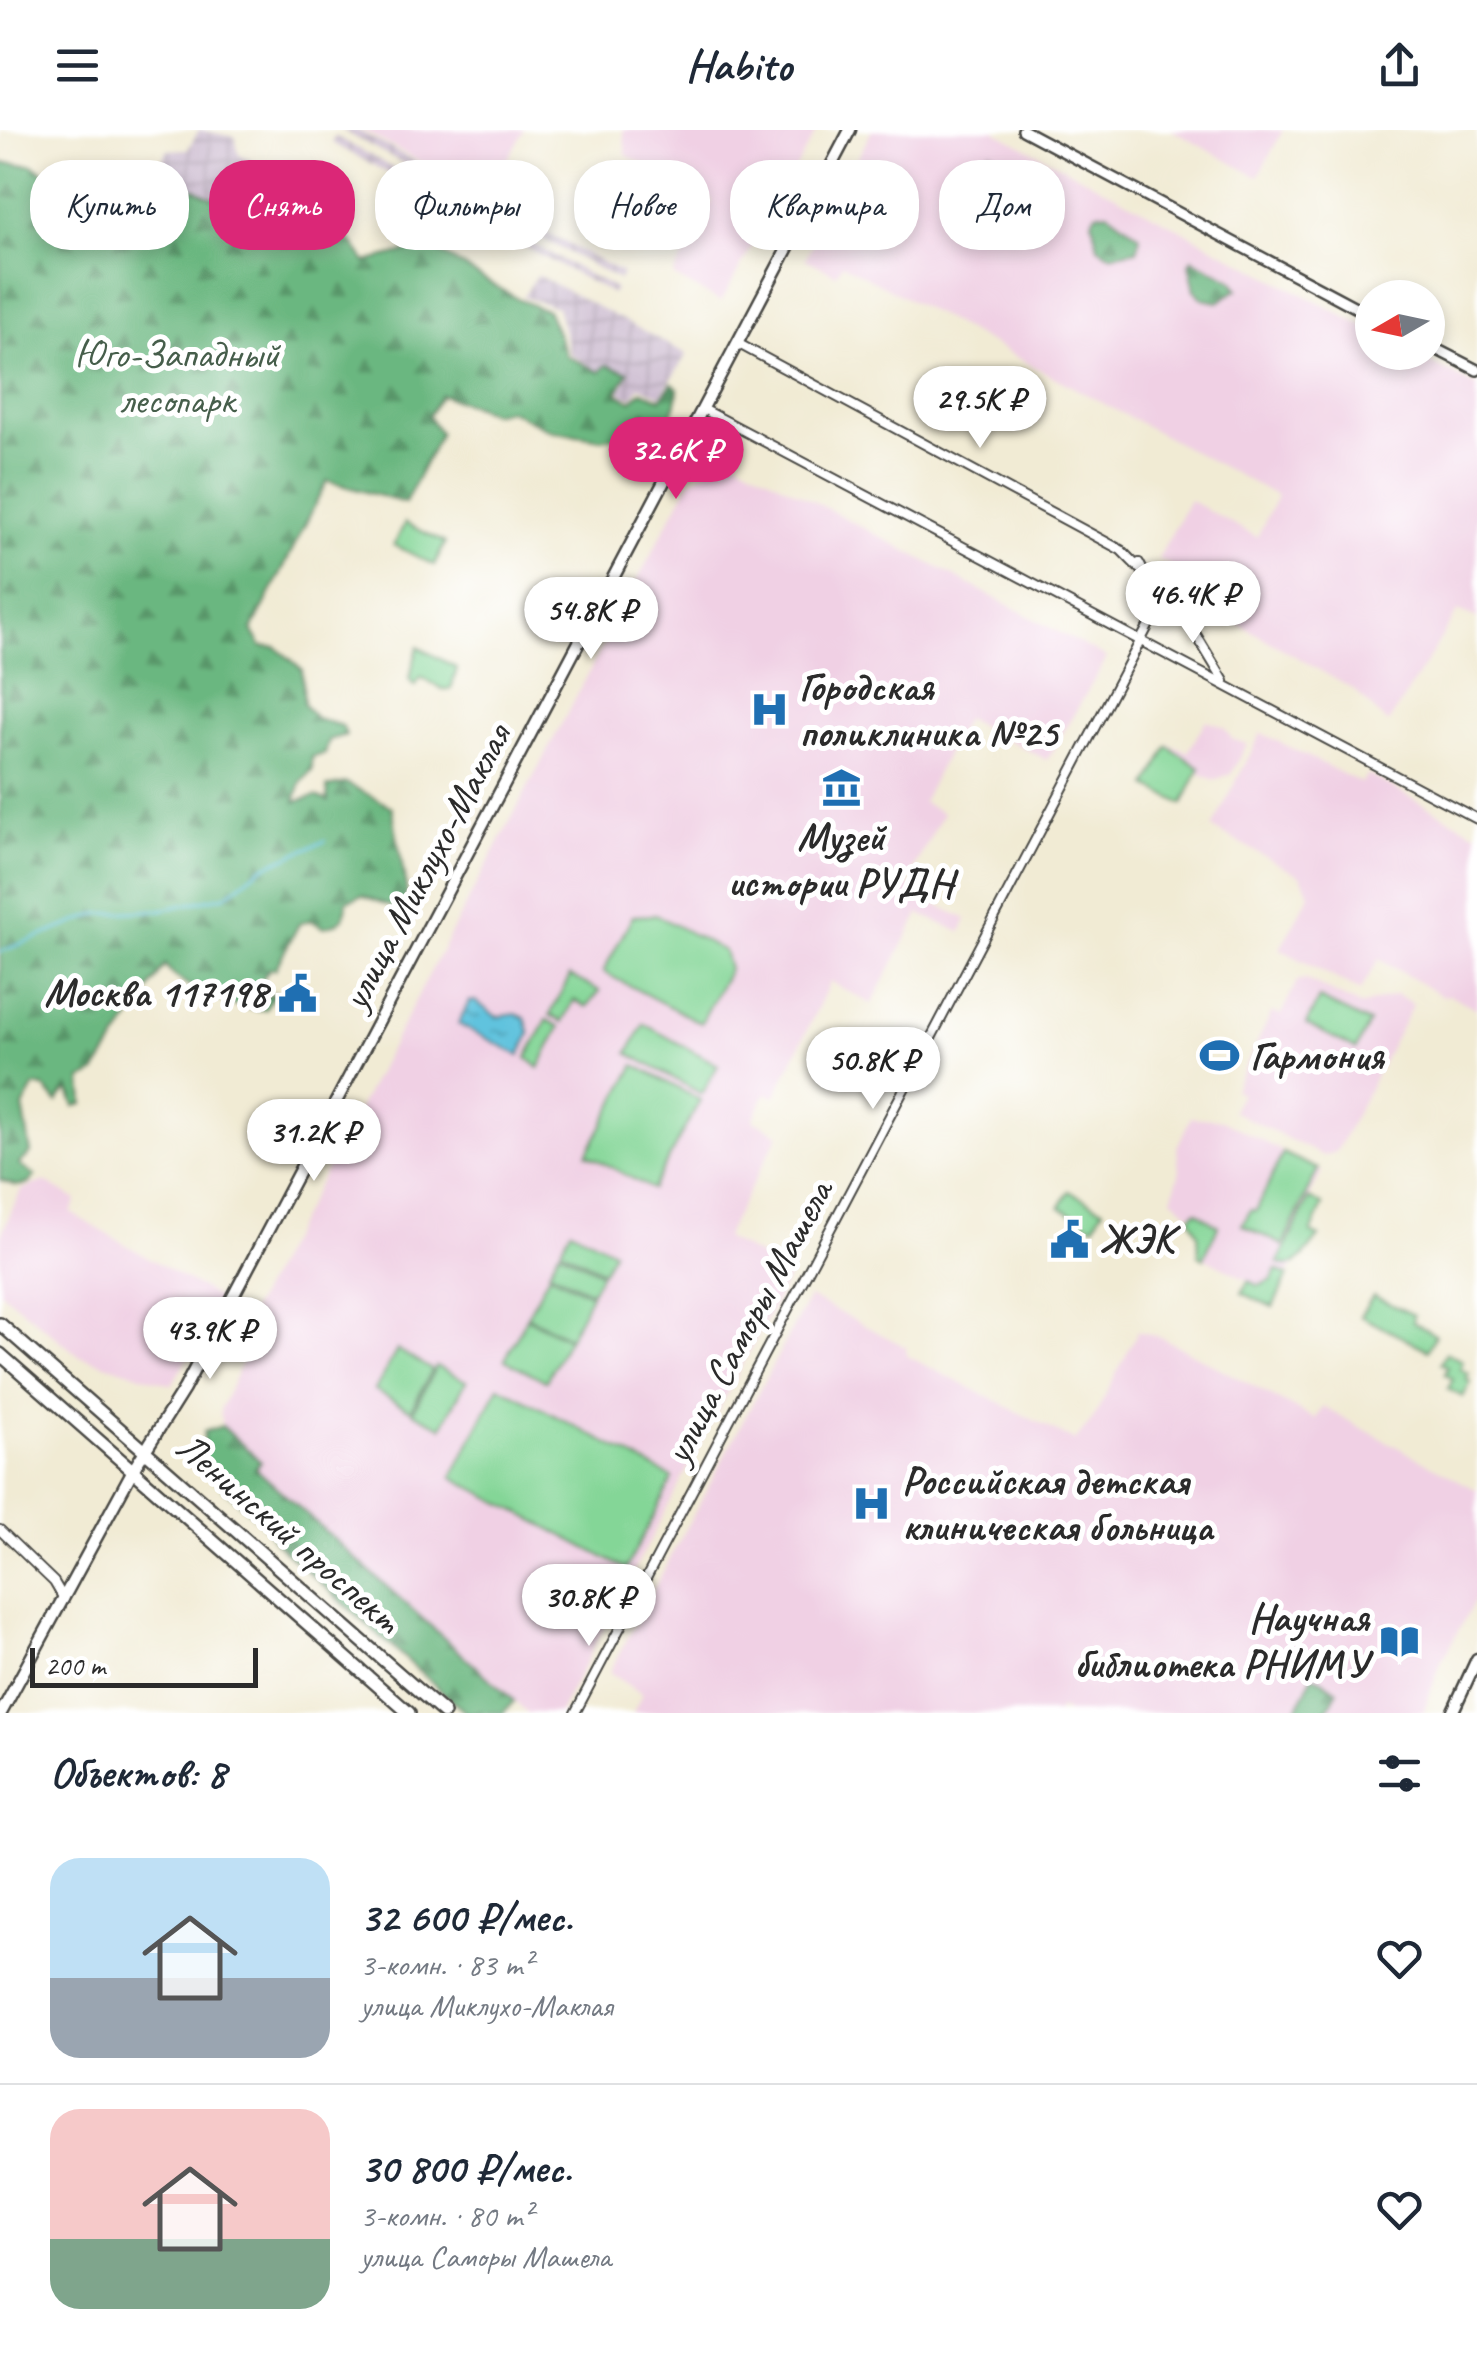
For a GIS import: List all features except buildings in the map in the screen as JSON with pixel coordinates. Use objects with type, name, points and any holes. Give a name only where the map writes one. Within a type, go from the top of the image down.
[{"type":"main road","name":"улица Миклухо-Маклая","points":[[1,1713],[134,1470],[191,1375],[850,130]]},
{"type":"main road","name":"Ленинский проспект","points":[[0,1324],[444,1713]]},
{"type":"main road","name":"Ленинский проспект","points":[[0,1354],[409,1713]]},
{"type":"main road","points":[[1452,1713],[1477,1658]]},
{"type":"street","points":[[1023,130],[1355,307]]},
{"type":"street","points":[[737,343],[1014,490],[1138,563],[1184,613],[1226,685]]},
{"type":"street","points":[[1445,354],[1477,370]]},
{"type":"street","points":[[703,409],[1477,819]]},
{"type":"street","name":"улица Саморы Машела","points":[[575,1713],[1141,639],[1156,604],[1138,563]]},
{"type":"street","points":[[0,1530],[54,1582],[64,1599]]},
{"type":"shaded area","points":[[199,130],[235,137],[239,155],[250,160],[209,160],[209,195],[189,185],[189,160],[162,160],[168,150],[188,149]]},
{"type":"shaded area","points":[[341,130],[357,130],[413,160],[397,160]]},
{"type":"shaded area","points":[[362,130],[524,130],[507,160],[417,160]]},
{"type":"shaded area","points":[[623,130],[817,130],[800,160],[730,160],[730,250],[750,250],[721,302],[673,276],[687,250],[710,250],[710,160],[636,160],[626,155]]},
{"type":"shaded area","points":[[872,130],[993,130],[1050,160],[939,160],[939,250],[1065,250],[1065,168],[1355,322],[1355,370],[1444,370],[1477,387],[1477,619],[1458,611],[1388,724],[1354,690],[1225,616],[1234,599],[1158,559],[1189,500],[1257,537],[1277,496],[842,264],[836,274],[805,259],[810,250],[919,250],[919,160],[856,160]]},
{"type":"shaded area","points":[[1171,130],[1283,130],[1258,177]]},
{"type":"shaded area","points":[[335,136],[379,160],[375,160],[375,166],[332,143]]},
{"type":"shaded area","points":[[554,236],[622,273],[619,280],[554,245]]},
{"type":"shaded area","points":[[530,250],[544,250],[615,289],[612,294]]},
{"type":"shaded area","points":[[537,275],[687,354],[661,396],[640,386],[632,398],[620,392],[630,371],[599,371],[570,354],[557,307],[523,297]]},
{"type":"shaded area","points":[[729,456],[1107,658],[1047,760],[965,718],[922,802],[943,813],[907,882],[915,895],[967,919],[961,932],[919,914],[872,1004],[830,982],[775,1097],[766,1093],[753,1120],[779,1134],[724,1238],[791,1272],[559,1713],[528,1713],[255,1468],[260,1462],[222,1426],[220,1410],[245,1355],[232,1347],[690,481]]},
{"type":"shaded area","points":[[1206,720],[1224,727],[1232,739],[1247,744],[1231,774],[1214,780],[1199,773],[1184,805],[1147,786],[1168,744],[1188,752]]},
{"type":"shaded area","points":[[1261,733],[1361,783],[1367,774],[1477,833],[1477,1009],[1450,995],[1442,996],[1379,959],[1360,991],[1280,949],[1310,894],[1301,876],[1212,828]]},
{"type":"shaded area","points":[[1305,979],[1360,1006],[1396,995],[1413,1004],[1336,1152],[1323,1156],[1232,1111],[1241,1093],[1234,1090],[1272,1012],[1281,1015],[1297,981]]},
{"type":"shaded area","points":[[1191,1117],[1222,1120],[1322,1172],[1309,1198],[1323,1205],[1311,1233],[1319,1237],[1290,1270],[1273,1307],[1242,1293],[1248,1280],[1199,1255],[1199,1239],[1191,1214],[1172,1198],[1179,1174],[1177,1147]]},
{"type":"shaded area","points":[[44,1181],[77,1200],[71,1213],[220,1299],[172,1385],[79,1356],[0,1291],[0,1237],[21,1190]]},
{"type":"shaded area","points":[[809,1297],[906,1347],[907,1356],[1075,1441],[1094,1417],[1138,1331],[1161,1337],[1315,1419],[1323,1407],[1477,1490],[1477,1596],[1441,1662],[1423,1713],[1068,1713],[1060,1709],[1057,1713],[633,1713],[642,1694],[609,1673]]},
{"type":"green space","points":[[990,152],[1006,160],[989,160]]},
{"type":"green space","name":"Юго-Западный лесопарк","points":[[0,163],[30,165],[30,250],[189,250],[189,186],[209,196],[209,250],[355,250],[355,247],[366,262],[413,250],[436,250],[504,291],[547,310],[567,356],[600,372],[606,365],[628,372],[617,393],[631,401],[642,391],[661,399],[672,383],[678,388],[667,422],[639,446],[619,436],[602,439],[552,431],[509,410],[493,413],[441,395],[428,416],[440,433],[405,503],[327,481],[252,630],[262,647],[276,647],[302,669],[304,705],[316,718],[342,726],[346,735],[329,740],[325,754],[312,757],[312,771],[301,782],[295,802],[316,796],[328,801],[327,787],[346,783],[392,807],[407,893],[400,910],[362,895],[347,901],[344,917],[334,924],[323,927],[310,920],[299,924],[275,969],[270,968],[253,992],[257,1001],[274,993],[266,1009],[211,996],[183,982],[165,965],[95,1073],[82,1080],[84,1104],[75,1106],[68,1089],[57,1102],[44,1087],[35,1086],[23,1107],[31,1153],[19,1164],[35,1176],[28,1184],[16,1186],[0,1180]]},
{"type":"green space","points":[[1108,212],[1140,236],[1137,250],[1111,255],[1098,247],[1092,220],[1096,213]]},
{"type":"green space","points":[[1192,259],[1232,280],[1238,289],[1218,302],[1203,299],[1195,290],[1189,264]]},
{"type":"green space","points":[[405,523],[445,543],[434,565],[394,545]]},
{"type":"green space","points":[[418,647],[457,668],[451,689],[442,689],[421,677],[415,686],[409,680]]},
{"type":"green space","points":[[1168,746],[1200,768],[1183,804],[1148,786]]},
{"type":"green space","points":[[656,915],[724,951],[729,969],[701,1023],[603,972],[633,916]]},
{"type":"green space","points":[[570,976],[600,991],[587,1007],[574,1000],[563,1022],[550,1015]]},
{"type":"green space","points":[[1319,999],[1369,1023],[1356,1049],[1306,1024]]},
{"type":"green space","points":[[547,1020],[560,1027],[539,1068],[527,1058]]},
{"type":"green space","points":[[644,1024],[718,1065],[702,1094],[628,1053]]},
{"type":"green space","points":[[635,1065],[700,1100],[652,1189],[587,1154]]},
{"type":"green space","points":[[1283,1153],[1318,1169],[1283,1245],[1242,1225],[1251,1210],[1256,1211]]},
{"type":"green space","points":[[1069,1191],[1103,1209],[1094,1226],[1060,1207]]},
{"type":"green space","points":[[1309,1198],[1323,1205],[1311,1233],[1319,1237],[1296,1262],[1278,1263]]},
{"type":"green space","points":[[1196,1211],[1218,1226],[1204,1258],[1199,1255],[1198,1234],[1190,1217]]},
{"type":"green space","points":[[571,1229],[613,1251],[603,1271],[561,1249]]},
{"type":"green space","points":[[559,1251],[601,1273],[591,1292],[549,1271]]},
{"type":"green space","points":[[1277,1270],[1288,1275],[1273,1307],[1242,1293],[1248,1281],[1259,1286],[1272,1280]]},
{"type":"green space","points":[[549,1274],[591,1295],[569,1337],[527,1316]]},
{"type":"green space","points":[[1373,1296],[1414,1315],[1413,1322],[1435,1335],[1428,1350],[1360,1316]]},
{"type":"green space","points":[[526,1318],[568,1339],[546,1381],[505,1360]]},
{"type":"green space","points":[[397,1350],[432,1370],[411,1410],[375,1390]]},
{"type":"green space","points":[[1446,1353],[1463,1361],[1460,1369],[1469,1374],[1466,1379],[1471,1382],[1463,1397],[1448,1389],[1453,1379],[1445,1374],[1448,1367],[1441,1363]]},
{"type":"green space","points":[[436,1366],[466,1381],[442,1427],[413,1412]]},
{"type":"green space","points":[[499,1386],[673,1478],[626,1569],[452,1477]]},
{"type":"green space","points":[[222,1426],[261,1462],[255,1468],[514,1701],[503,1713],[466,1713],[275,1542],[261,1522],[189,1456],[203,1446],[204,1432]]},
{"type":"green space","points":[[1313,1675],[1338,1690],[1326,1713],[1295,1713]]},
{"type":"water","points":[[475,1001],[497,1017],[516,1014],[525,1018],[530,1034],[520,1055],[458,1024],[469,1002]]},
{"type":"waterway","points":[[0,952],[97,914],[160,910],[225,896],[261,868],[325,841]]},
{"type":"place","name":"Городская поликлиника №25","points":[[769,710]]},
{"type":"place","name":"Музей истории РУДН","points":[[841,787]]},
{"type":"place","name":"Москва 117198","points":[[297,993]]},
{"type":"place","name":"Гармония","points":[[1220,1056]]},
{"type":"place","name":"ЖЭК","points":[[1070,1239]]},
{"type":"place","name":"Российская детская клиническая больница","points":[[872,1504]]},
{"type":"place","name":"Научная библиотека РНИМУ","points":[[1399,1641]]}]
